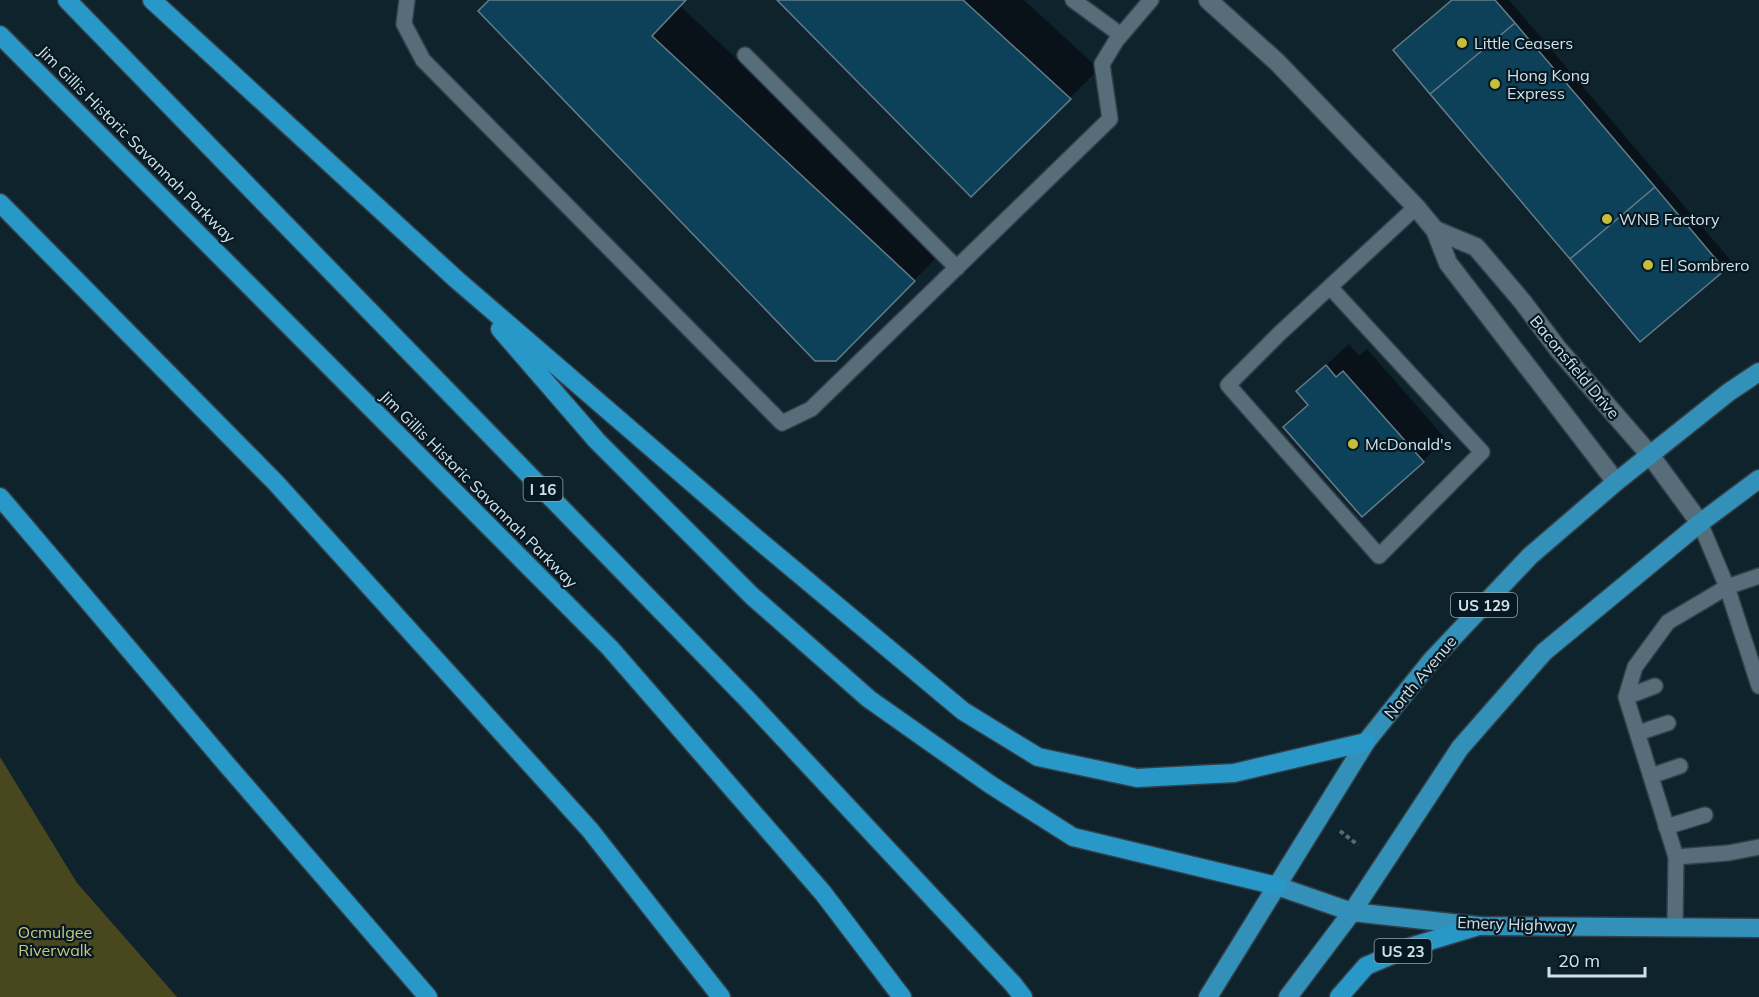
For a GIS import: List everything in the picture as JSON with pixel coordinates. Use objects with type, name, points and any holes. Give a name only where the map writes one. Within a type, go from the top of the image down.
[{"type":"highway","name":"I 16","points":[[67,0],[747,699],[1018,990]]},
{"type":"highway","points":[[152,0],[457,280],[756,538],[963,711],[1038,757],[1137,778],[1234,772],[1366,742]]},
{"type":"highway","name":"Jim Gillis Historic Savannah Parkway","points":[[0,34],[610,648],[823,893],[902,997]]},
{"type":"highway","points":[[0,203],[276,483],[590,830],[721,997]]},
{"type":"highway","points":[[457,280],[597,441],[752,596],[869,699],[991,785],[1072,837],[1277,886]]},
{"type":"highway","name":"North Avenue","points":[[1208,997],[1366,742],[1430,662],[1530,556],[1616,482],[1729,392],[1759,372]]},
{"type":"highway","points":[[1288,997],[1352,912],[1460,748],[1544,651],[1759,479]]},
{"type":"highway","points":[[0,497],[220,757],[428,997]]},
{"type":"highway","name":"Emery Highway","points":[[1277,886],[1352,912],[1479,926],[1759,928]]},
{"type":"highway","name":"US 23","points":[[1339,997],[1366,966],[1413,946],[1479,926]]},
{"type":"street","name":"Baconsfield Drive","points":[[1208,0],[1277,62],[1416,207],[1435,230],[1448,263],[1616,482]]},
{"type":"street","name":"Baconsfield Drive","points":[[1435,230],[1476,247],[1522,301],[1558,349],[1650,455],[1700,524]]},
{"type":"lane","points":[[407,0],[404,24],[423,60],[782,423],[811,409],[1110,119],[1102,64],[1121,35],[1151,0]]},
{"type":"lane","points":[[1073,0],[1121,35]]},
{"type":"lane","points":[[745,55],[957,268]]},
{"type":"lane","points":[[1330,287],[1482,452],[1379,556],[1228,385],[1330,287],[1416,207]]},
{"type":"lane","points":[[1700,524],[1727,587],[1742,655],[1756,691]]},
{"type":"lane","points":[[1675,926],[1676,857],[1626,697],[1635,666],[1668,621],[1727,587],[1759,576]]},
{"type":"lane","points":[[1626,697],[1655,686]]},
{"type":"lane","points":[[1638,733],[1668,723]]},
{"type":"lane","points":[[1651,776],[1680,766]]},
{"type":"lane","points":[[1666,827],[1705,815]]},
{"type":"lane","points":[[1676,857],[1728,854],[1759,847]]},
{"type":"path","points":[[1336,829],[1358,845]]},
{"type":"green space","name":"Ocmulgee Riverwalk","points":[[0,757],[77,883],[177,997],[0,997]]},
{"type":"building","points":[[489,0],[686,0],[652,36],[915,281],[836,361],[815,361],[478,11]]},
{"type":"building","points":[[777,0],[963,0],[1071,99],[971,197]]},
{"type":"building","points":[[1452,0],[1495,0],[1515,23],[1430,94],[1393,50]]},
{"type":"building","points":[[1515,23],[1655,187],[1570,259],[1430,94]]},
{"type":"building","name":"El Sombrero","points":[[1655,187],[1725,270],[1640,342],[1570,259]]},
{"type":"building","name":"McDonald's","points":[[1326,365],[1336,377],[1343,371],[1424,462],[1362,517],[1283,427],[1308,405],[1296,391]]},
{"type":"place","name":"Little Ceasers","points":[[1462,43]]},
{"type":"place","name":"Hong Kong Express","points":[[1495,84]]},
{"type":"place","name":"WNB Factory","points":[[1607,219]]},
{"type":"place","name":"El Sombrero","points":[[1648,265]]},
{"type":"place","name":"McDonald's","points":[[1353,444]]}]
